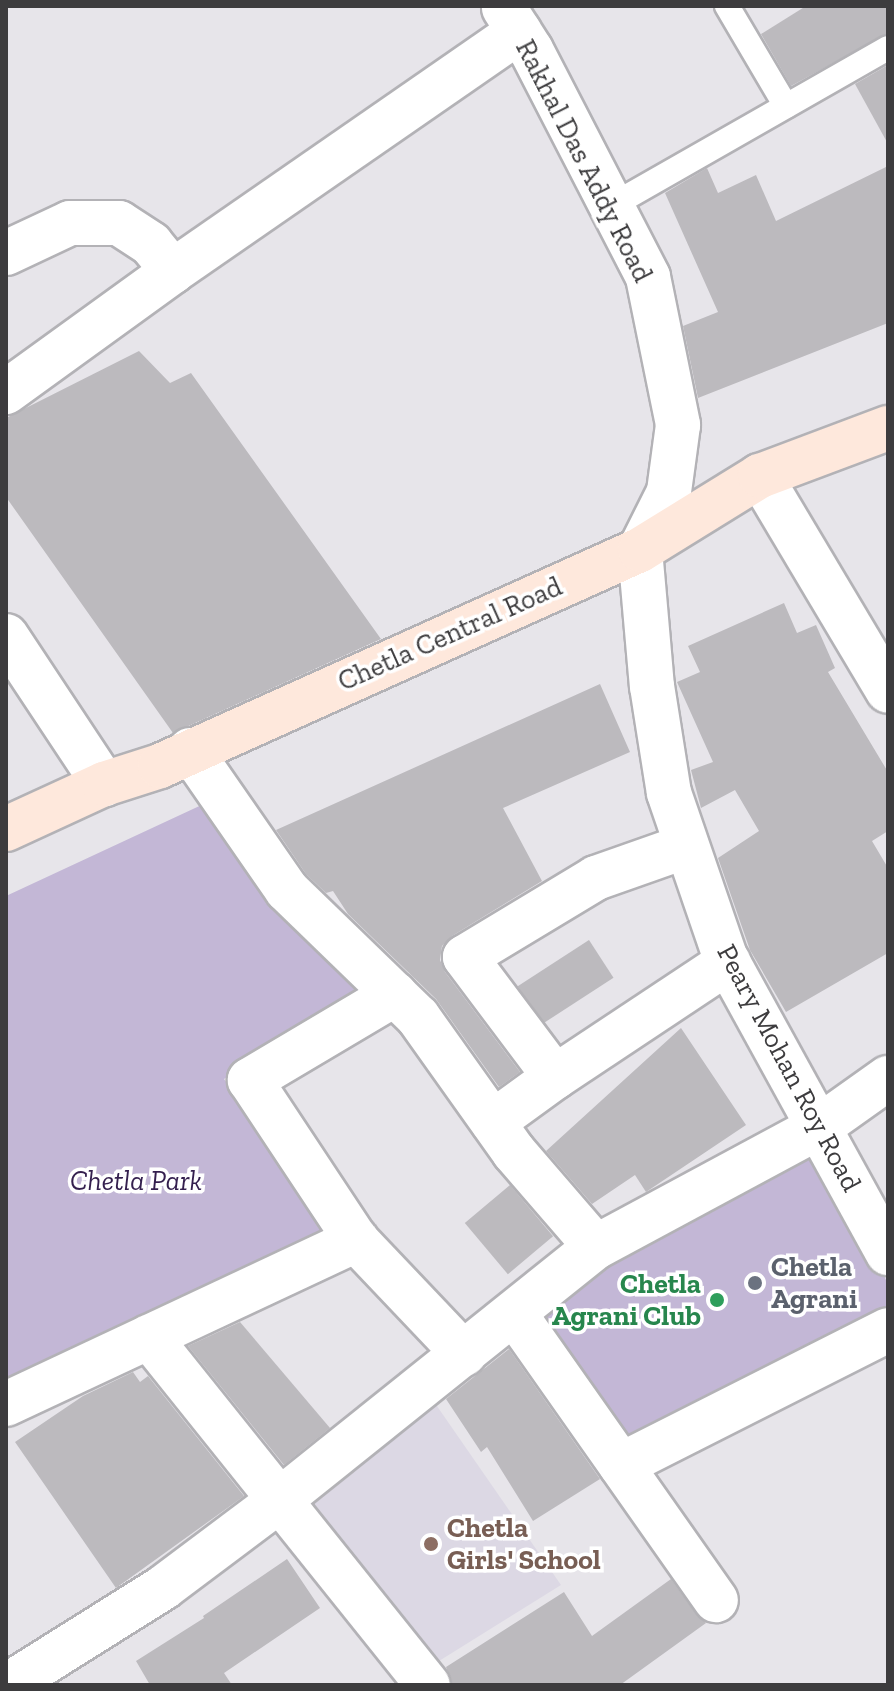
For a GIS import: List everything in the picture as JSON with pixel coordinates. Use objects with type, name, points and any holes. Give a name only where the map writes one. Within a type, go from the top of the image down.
[{"type":"main road","name":"Chetla Central Road","points":[[6,829],[104,784],[160,766],[640,550],[760,476],[888,428]]},
{"type":"street","name":"Rakhal Das Addy Road","points":[[511,18],[648,277],[678,425],[669,492],[640,550]]},
{"type":"street","points":[[6,392],[511,18]]},
{"type":"street","points":[[6,253],[70,223],[119,223],[151,244],[173,271]]},
{"type":"street","points":[[760,476],[888,691]]},
{"type":"street","name":"Peary Mohan Roy Road","points":[[640,550],[652,686],[669,793],[728,962],[887,1248]]},
{"type":"street","points":[[6,636],[104,784]]},
{"type":"street","points":[[190,750],[287,890],[418,1017],[514,1152],[596,1247]]},
{"type":"street","points":[[555,1077],[465,957],[596,878],[687,846]]},
{"type":"street","points":[[493,1122],[728,962]]},
{"type":"street","points":[[395,994],[250,1080],[356,1240],[464,1354]]},
{"type":"street","points":[[8,1685],[164,1587],[281,1499],[596,1247],[819,1127],[888,1078]]},
{"type":"street","points":[[6,1404],[356,1240]]},
{"type":"street","points":[[514,1313],[716,1600]]},
{"type":"street","points":[[621,1465],[888,1330]]},
{"type":"street","points":[[149,1337],[428,1685]]},
{"type":"lane","points":[[727,6],[786,106]]},
{"type":"lane","points":[[611,206],[888,48]]},
{"type":"shaded area","name":"Chetla Girls' School","points":[[430,1396],[561,1585],[431,1666],[296,1503]]},
{"type":"green space","name":"Chetla Park","points":[[208,802],[366,985],[224,1079],[338,1232],[6,1391],[6,896]]},
{"type":"green space","name":"Chetla Agrani Club","points":[[815,1139],[888,1284],[888,1316],[621,1451],[527,1315],[606,1253]]},
{"type":"building","points":[[806,6],[888,6],[888,33],[791,86],[761,34]]},
{"type":"building","points":[[888,65],[888,144],[855,84]]},
{"type":"building","points":[[888,166],[888,323],[698,398],[683,326],[718,312],[665,193],[707,168],[718,193],[756,175],[776,221]]},
{"type":"building","points":[[139,351],[170,383],[191,373],[381,639],[173,733],[6,497],[6,418]]},
{"type":"building","points":[[784,603],[797,633],[816,625],[835,668],[828,672],[888,772],[888,831],[872,841],[888,868],[888,953],[786,1012],[750,950],[718,858],[759,831],[735,790],[701,808],[691,770],[713,762],[677,682],[700,672],[688,646]]},
{"type":"building","points":[[600,684],[630,752],[503,808],[542,881],[452,936],[442,946],[440,960],[445,972],[520,1072],[499,1087],[436,999],[348,914],[333,891],[326,893],[306,874],[276,830]]},
{"type":"building","points":[[589,940],[614,978],[542,1024],[518,986]]},
{"type":"building","points":[[681,1028],[746,1125],[646,1192],[635,1175],[592,1204],[546,1151]]},
{"type":"building","points":[[510,1185],[553,1236],[508,1274],[465,1223]]},
{"type":"building","points":[[240,1322],[330,1428],[284,1465],[188,1346]]},
{"type":"building","points":[[509,1349],[600,1479],[533,1521],[487,1447],[481,1452],[446,1399]]},
{"type":"building","points":[[133,1372],[140,1382],[148,1376],[244,1496],[116,1588],[15,1442],[83,1396]]},
{"type":"building","points":[[287,1559],[320,1608],[224,1673],[232,1685],[150,1685],[136,1661],[204,1618]]},
{"type":"building","points":[[671,1579],[706,1623],[620,1685],[452,1685],[446,1667],[564,1592],[592,1636]]},
{"type":"place","name":"Chetla Agrani","points":[[755,1283]]},
{"type":"place","name":"Chetla Agrani Club","points":[[717,1300]]},
{"type":"place","name":"Chetla Girls' School","points":[[431,1544]]}]
